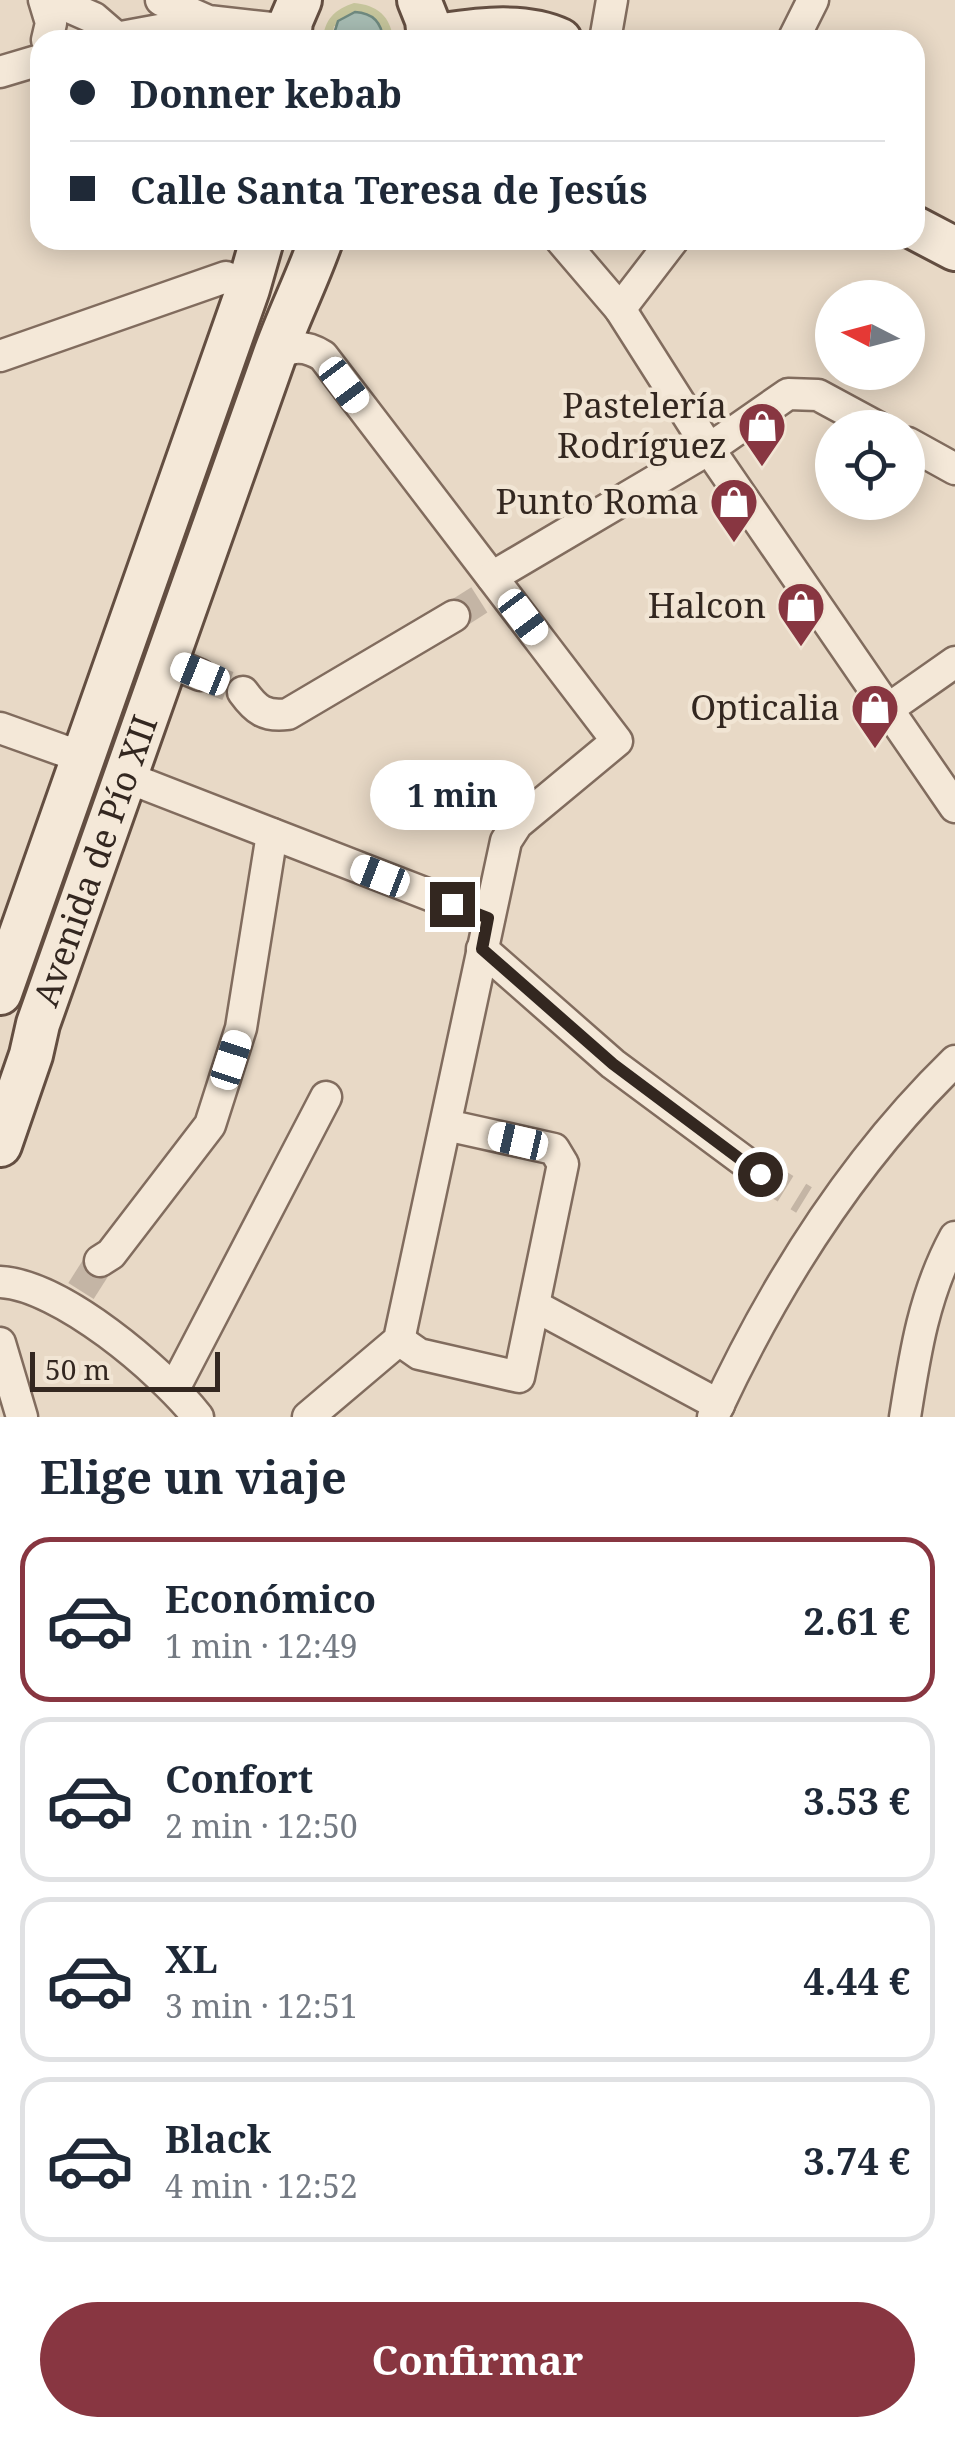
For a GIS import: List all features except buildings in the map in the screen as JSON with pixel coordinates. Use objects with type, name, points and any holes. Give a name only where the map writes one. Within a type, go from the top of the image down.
[{"type":"main road","points":[[426,26],[495,30]]},
{"type":"main road","points":[[925,233],[955,249]]},
{"type":"main road","name":"Avenida de Pío XII","points":[[0,1146],[38,1024],[126,778],[184,668],[274,357],[318,250]]},
{"type":"main road","name":"Avenida de Pío XII","points":[[0,993],[254,255]]},
{"type":"street","points":[[44,0],[50,30]]},
{"type":"street","points":[[53,0],[115,30]]},
{"type":"street","points":[[161,0],[208,21]]},
{"type":"street","points":[[608,30],[612,0]]},
{"type":"street","points":[[798,30],[814,0]]},
{"type":"street","points":[[163,30],[208,21],[293,23]]},
{"type":"street","points":[[570,250],[620,309],[709,449],[955,807]]},
{"type":"street","points":[[620,309],[665,250]]},
{"type":"street","points":[[0,356],[226,277],[254,255]]},
{"type":"street","points":[[274,357],[282,351],[303,347],[322,356],[492,586],[617,741],[517,824],[506,841],[399,1340],[308,1417]]},
{"type":"street","points":[[492,586],[709,449],[788,394],[818,395],[846,410]]},
{"type":"street","points":[[925,452],[955,469]]},
{"type":"street","points":[[242,692],[256,710],[273,716],[288,714],[454,616]]},
{"type":"street","points":[[888,708],[955,662]]},
{"type":"street","points":[[0,728],[84,758]]},
{"type":"street","points":[[126,778],[488,918]]},
{"type":"street","points":[[100,1261],[111,1254],[210,1126],[241,1028],[272,834]]},
{"type":"street","points":[[482,949],[613,1064],[760,1174]]},
{"type":"street","points":[[535,1306],[716,1411],[816,1207],[955,1061]]},
{"type":"street","points":[[175,1387],[326,1097]]},
{"type":"street","points":[[399,1340],[418,1354],[519,1377],[535,1306],[563,1164],[554,1149],[446,1125]]},
{"type":"street","points":[[905,1417],[919,1330],[945,1278],[955,1237]]},
{"type":"street","points":[[0,1282],[76,1299],[175,1387],[198,1417]]},
{"type":"street","points":[[0,1343],[22,1417]]},
{"type":"green space","points":[[354,3],[370,6],[381,13],[390,30],[334,26],[333,30],[325,30],[341,8]]},
{"type":"shaded area","points":[[355,12],[367,14],[381,30],[335,30],[338,21]]},
{"type":"tunnel","points":[[454,616],[484,597]]},
{"type":"tunnel","points":[[200,675],[243,692]]},
{"type":"tunnel","points":[[760,1173],[804,1200]]},
{"type":"tunnel","points":[[81,1291],[100,1261]]},
{"type":"place","name":"Pastelería Rodríguez","points":[[762,468]]},
{"type":"place","name":"Punto Roma","points":[[734,544]]},
{"type":"place","name":"Halcon","points":[[801,648]]},
{"type":"place","name":"Opticalia","points":[[875,750]]},
{"type":"route","points":[[452,904],[488,918],[482,949],[613,1064],[760,1174]]}]
